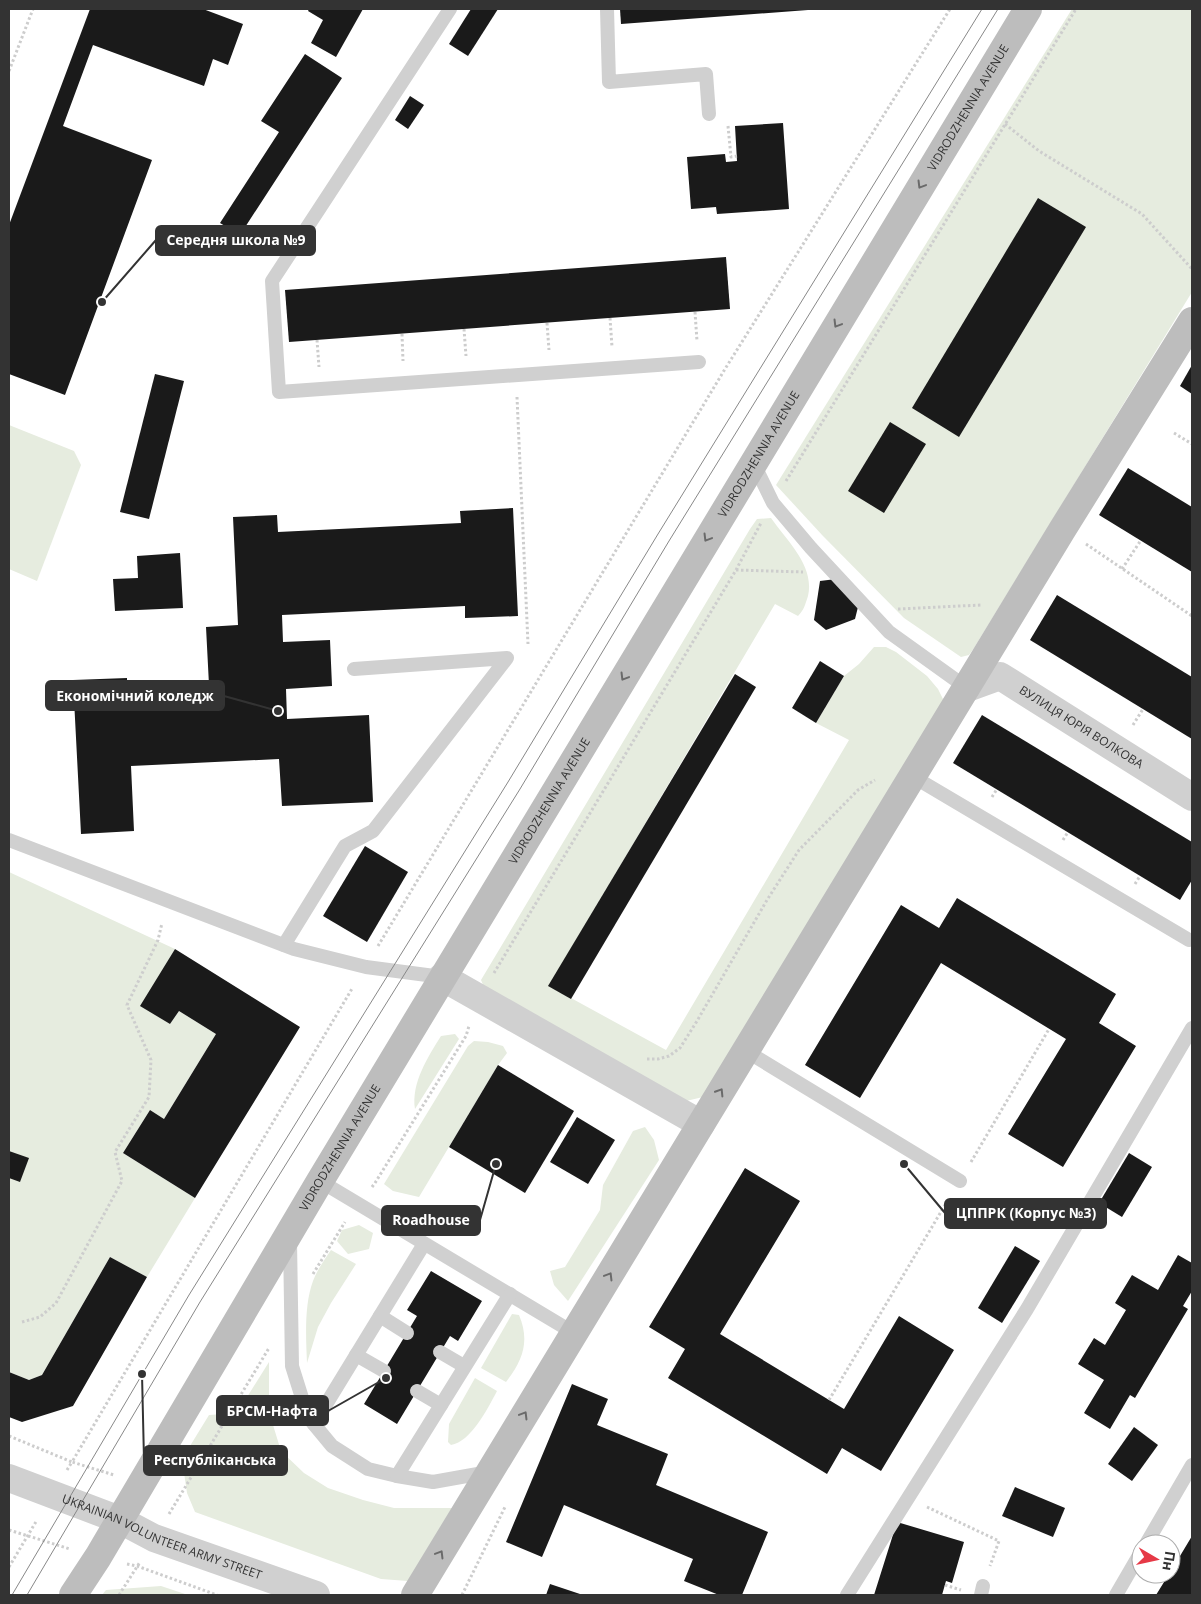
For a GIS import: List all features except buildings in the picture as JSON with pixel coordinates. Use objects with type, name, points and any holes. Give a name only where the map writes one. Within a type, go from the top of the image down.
[{"type":"main road","name":"VIDRODZHENNIA AVENUE","points":[[73,1595],[120,1520],[442,977],[1028,9]]},
{"type":"main road","points":[[415,1595],[1017,603],[1192,321]]},
{"type":"street","name":"ВУЛИЦЯ ЮРІЯ ВОЛКОВА","points":[[967,688],[1000,676],[1192,797]]},
{"type":"street","points":[[442,977],[700,1124]]},
{"type":"street","name":"UKRAINIAN VOLUNTEER ARMY STREET","points":[[9,1478],[120,1520],[154,1538],[316,1595]]},
{"type":"lane","points":[[450,9],[272,281],[279,392],[699,362]]},
{"type":"lane","points":[[607,9],[609,82],[706,74],[709,114]]},
{"type":"lane","points":[[753,462],[773,503],[811,548],[889,632],[967,688]]},
{"type":"lane","points":[[284,945],[345,846],[374,831],[507,658],[354,669]]},
{"type":"lane","points":[[917,769],[1189,940]]},
{"type":"lane","points":[[9,840],[294,949],[366,967],[442,977]]},
{"type":"lane","points":[[847,1595],[1027,1309],[1192,1028]]},
{"type":"lane","points":[[746,1051],[960,1181]]},
{"type":"lane","points":[[320,1182],[574,1333]]},
{"type":"lane","points":[[290,1232],[292,1366],[308,1417],[332,1446],[368,1469],[433,1482],[490,1472]]},
{"type":"lane","points":[[314,1424],[424,1244]]},
{"type":"lane","points":[[397,1476],[510,1294]]},
{"type":"lane","points":[[380,1316],[407,1332]]},
{"type":"lane","points":[[440,1352],[464,1366]]},
{"type":"lane","points":[[356,1355],[384,1371]]},
{"type":"lane","points":[[417,1391],[441,1405]]},
{"type":"lane","points":[[1152,1534],[1192,1465]]},
{"type":"lane","points":[[1116,1595],[1131,1569]]},
{"type":"path","points":[[9,71],[33,9]]},
{"type":"path","points":[[9,1436],[72,1462],[724,369],[950,9]]},
{"type":"path","points":[[119,1595],[356,1203],[375,1183],[466,1036],[479,998],[736,570],[773,503],[1076,9]]},
{"type":"path","points":[[1005,124],[1039,151],[1142,214],[1192,269]]},
{"type":"path","points":[[695,312],[699,362]]},
{"type":"path","points":[[516,376],[528,644]]},
{"type":"path","points":[[1174,433],[1192,444]]},
{"type":"path","points":[[1062,530],[1192,616]]},
{"type":"path","points":[[1122,569],[1141,540]]},
{"type":"path","points":[[736,570],[835,573]]},
{"type":"path","points":[[870,610],[1017,603]]},
{"type":"path","points":[[642,1058],[658,1059],[669,1056],[680,1048],[767,900],[799,850],[858,790],[891,770],[917,769]]},
{"type":"path","points":[[22,1322],[40,1317],[56,1303],[122,1181],[115,1152],[149,1097],[151,1060],[127,1005],[158,940],[168,900]]},
{"type":"path","points":[[829,1400],[1049,1029]]},
{"type":"path","points":[[908,1498],[999,1541],[982,1591]]},
{"type":"path","points":[[137,1566],[218,1595]]},
{"type":"shaded area","points":[[1072,9],[1192,9],[1192,292],[974,648],[969,655],[961,657],[904,618],[823,536],[776,485]]},
{"type":"shaded area","points":[[9,425],[74,451],[81,465],[37,581],[9,569]]},
{"type":"shaded area","points":[[771,518],[804,564],[809,585],[808,596],[802,612],[798,616],[775,604],[549,986],[666,1050],[849,740],[816,723],[844,676],[859,664],[874,647],[886,647],[896,652],[927,676],[938,689],[944,701],[703,1097],[686,1101],[484,987],[481,980],[750,529],[757,519]]},
{"type":"shaded area","points":[[9,872],[175,949],[141,1006],[170,1024],[179,1011],[216,1034],[164,1119],[150,1110],[123,1153],[195,1198],[147,1277],[110,1257],[42,1375],[29,1380],[9,1372]]},
{"type":"shaded area","points":[[455,1034],[459,1039],[415,1109],[414,1099],[418,1080],[426,1061],[441,1036]]},
{"type":"shaded area","points":[[474,1041],[503,1046],[507,1053],[419,1197],[393,1191],[384,1184],[468,1046]]},
{"type":"shaded area","points":[[645,1127],[654,1140],[659,1160],[568,1301],[554,1285],[550,1271],[565,1267],[600,1210],[603,1185],[633,1131]]},
{"type":"shaded area","points":[[359,1225],[373,1233],[369,1249],[348,1254],[337,1241],[342,1230]]},
{"type":"shaded area","points":[[331,1250],[356,1264],[318,1327],[307,1363],[306,1322],[310,1290],[321,1265]]},
{"type":"shaded area","points":[[512,1314],[519,1315],[524,1333],[524,1342],[517,1366],[506,1382],[481,1368]]},
{"type":"shaded area","points":[[269,1362],[269,1412],[281,1451],[304,1473],[328,1488],[394,1508],[452,1508],[408,1581],[381,1579],[195,1512],[187,1493],[182,1459],[209,1415],[237,1413]]},
{"type":"shaded area","points":[[475,1378],[497,1391],[484,1415],[472,1431],[458,1443],[451,1445],[448,1442],[449,1424]]},
{"type":"shaded area","points":[[161,1586],[188,1595],[102,1595],[106,1590]]},
{"type":"tram line","points":[[12,1595],[189,1295],[508,782],[658,534],[982,9]]},
{"type":"tram line","points":[[27,1595],[200,1302],[520,789],[669,541],[998,9]]},
{"type":"place","name":"Середня школа №9","points":[[102,302]]},
{"type":"place","name":"Економічний коледж","points":[[278,711]]},
{"type":"place","name":"Roadhouse","points":[[496,1164]]},
{"type":"place","name":"ЦППРК (Корпус №3)","points":[[904,1164]]},
{"type":"place","name":"Республіканська","points":[[142,1374]]},
{"type":"place","name":"БРСМ-Нафта","points":[[386,1378]]}]
